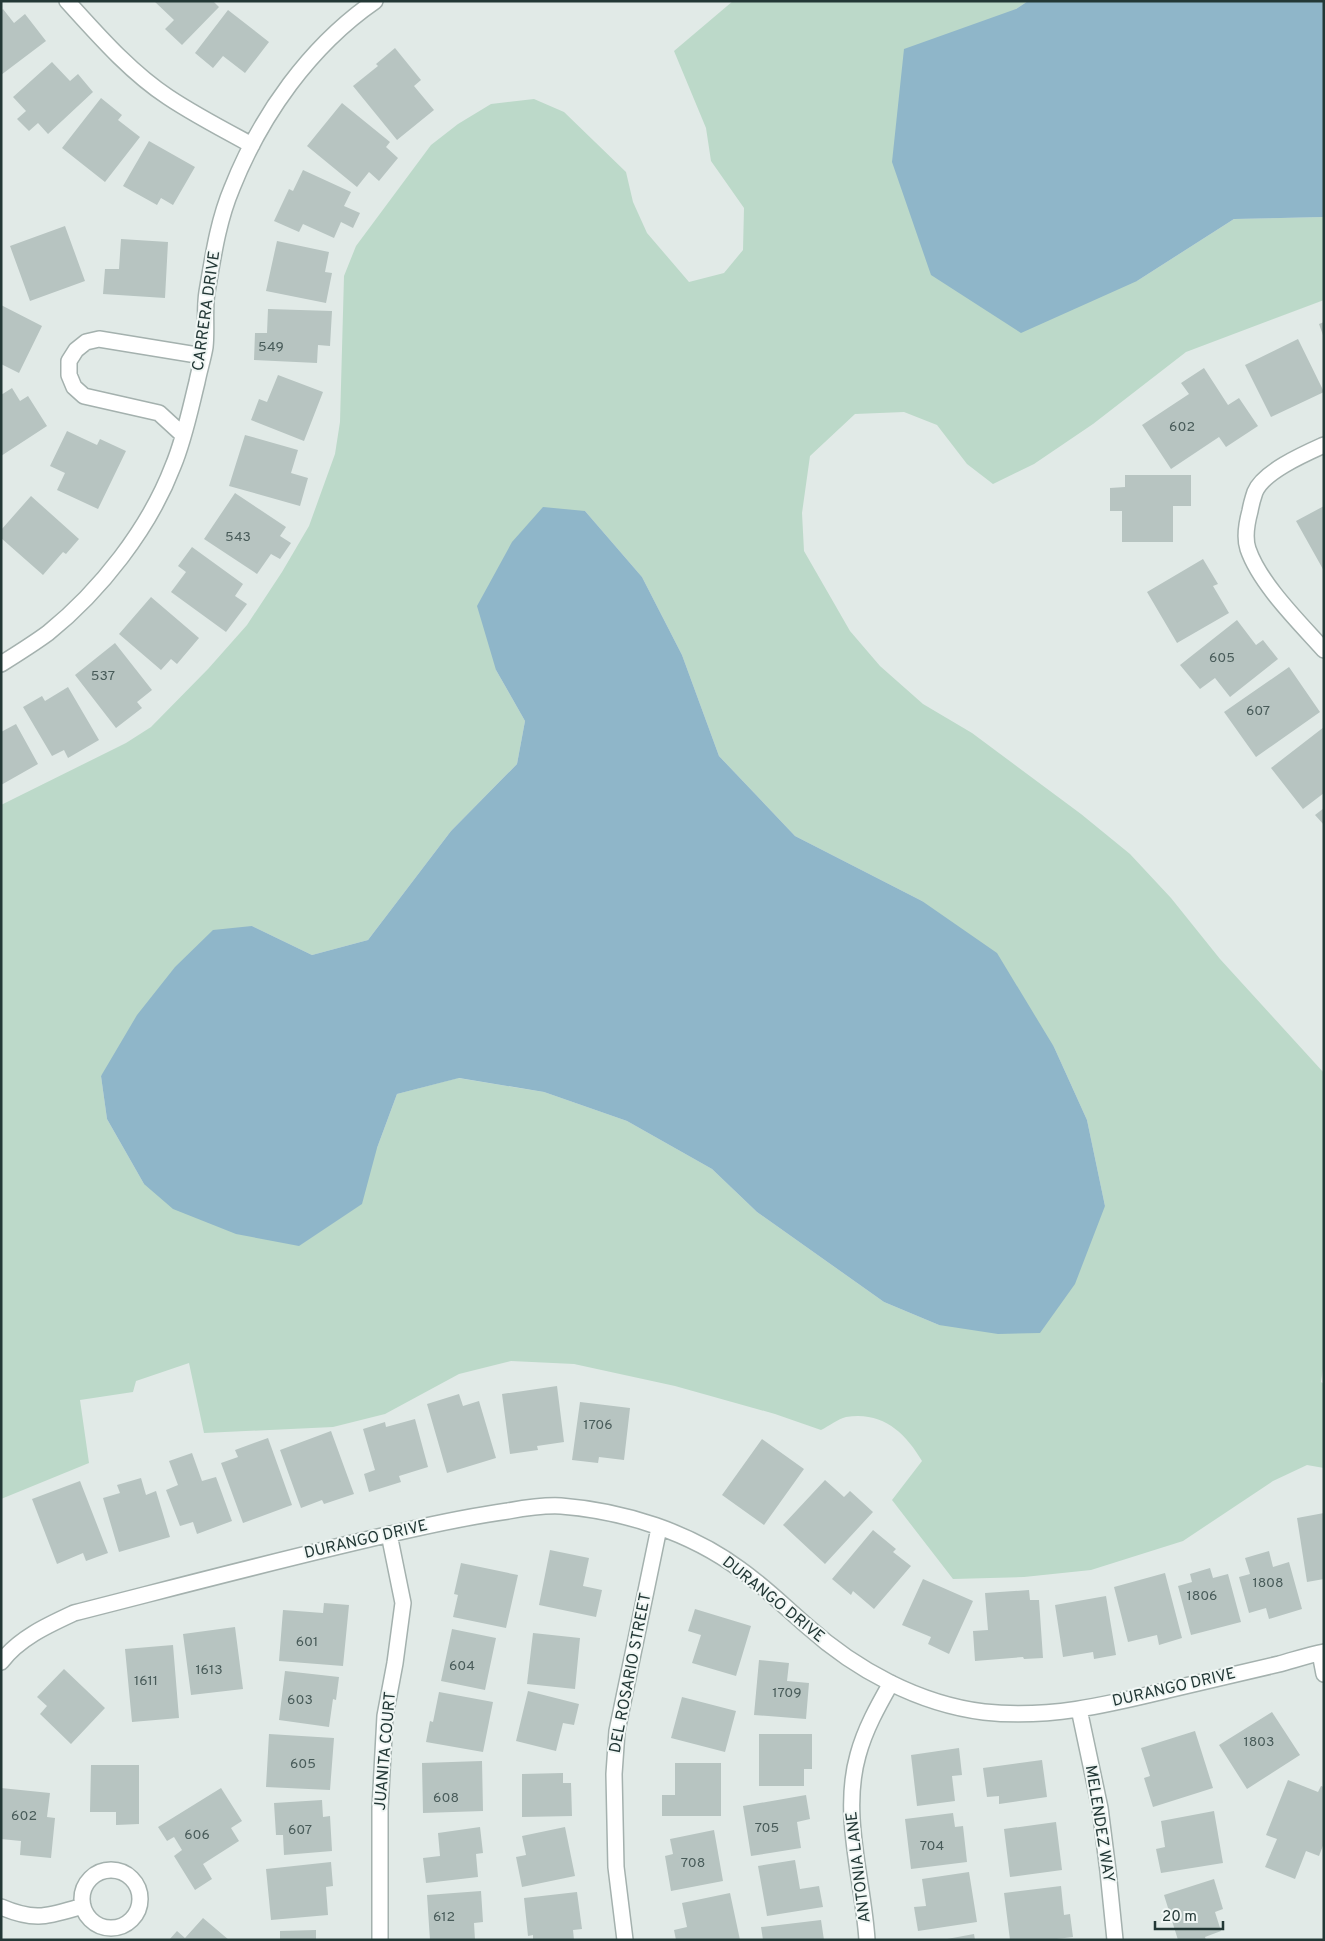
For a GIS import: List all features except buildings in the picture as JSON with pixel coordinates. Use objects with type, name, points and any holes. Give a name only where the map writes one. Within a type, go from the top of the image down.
[{"type":"street","points":[[67,1],[98,35],[167,96],[252,145]]},
{"type":"street","name":"CARRERA DRIVE","points":[[1,664],[46,634],[78,606],[111,570],[148,517],[173,467],[203,356],[207,295],[218,234],[231,188],[252,145],[283,91],[322,45],[359,12],[375,1]]},
{"type":"street","points":[[183,435],[159,413],[84,396],[74,387],[69,375],[69,362],[76,350],[86,342],[99,339],[203,356]]},
{"type":"street","points":[[1324,445],[1296,457],[1274,472],[1256,490],[1246,523],[1247,547],[1256,566],[1276,595],[1324,650]]},
{"type":"street","name":"DURANGO DRIVE","points":[[1,1662],[20,1643],[45,1626],[74,1614],[389,1534],[456,1519],[522,1509],[558,1506],[600,1512],[646,1523],[677,1534],[712,1551],[739,1568],[777,1598],[808,1627],[856,1664],[891,1683],[944,1703],[983,1712],[1058,1713],[1123,1701],[1322,1653],[1324,1674]]},
{"type":"street","name":"DEL ROSARIO STREET","points":[[625,1940],[616,1867],[614,1811],[617,1731],[659,1528]]},
{"type":"street","name":"JUANITA COURT","points":[[380,1940],[380,1818],[385,1716],[395,1663],[403,1603],[389,1534]]},
{"type":"street","name":"ANTONIA LANE","points":[[867,1940],[851,1815],[853,1781],[857,1756],[869,1722],[891,1683]]},
{"type":"street","name":"MELENDEZ WAY","points":[[1078,1709],[1100,1808],[1115,1940]]},
{"type":"street","points":[[1,1907],[18,1914],[42,1918],[83,1906]]},
{"type":"green space","points":[[733,1],[1028,1],[1016,9],[1137,281],[1234,219],[1324,217],[1324,300],[1186,352],[1093,424],[1034,464],[993,484],[967,464],[937,425],[904,412],[855,414],[810,456],[802,513],[804,551],[850,631],[880,666],[923,704],[972,733],[1081,814],[1130,854],[1171,898],[1220,959],[1324,1073],[1324,1362],[1321,1382],[1324,1384],[1324,1468],[1307,1465],[1273,1481],[1183,1541],[1091,1570],[1024,1577],[953,1579],[892,1500],[922,1461],[900,1433],[891,1426],[871,1417],[846,1417],[821,1430],[775,1414],[675,1386],[574,1364],[511,1361],[459,1374],[385,1414],[333,1427],[204,1433],[189,1363],[136,1381],[133,1392],[80,1400],[89,1463],[1,1499],[1,805],[126,743],[151,727],[208,669],[247,625],[282,572],[309,526],[335,454],[340,422],[344,276],[356,246],[431,145],[458,124],[491,104],[534,99],[564,112],[626,172],[633,202],[647,233],[689,282],[724,273],[743,250],[744,208],[711,161],[706,128],[674,51]],"holes":[[[585,511],[642,577],[682,655],[719,756],[795,836],[922,901],[1054,1047],[1087,1120],[1105,1206],[939,1325],[884,1302],[757,1212],[712,1169],[627,1121],[544,1092],[458,1078],[397,1094],[377,1148],[144,1184],[107,1119],[101,1076],[252,926],[312,955],[368,940],[451,831],[517,764],[525,721],[496,670]]]},
{"type":"water","points":[[1028,1],[1324,1],[1324,217],[1234,219],[1137,281],[1021,333],[931,275],[892,162],[904,49],[1016,9]]},
{"type":"water","points":[[543,507],[585,511],[642,577],[682,655],[719,756],[795,836],[922,901],[997,953],[1054,1047],[1087,1120],[1105,1206],[1075,1284],[1040,1333],[998,1334],[939,1325],[884,1302],[757,1212],[712,1169],[627,1121],[544,1092],[459,1078],[397,1094],[377,1148],[362,1204],[299,1246],[236,1234],[173,1209],[144,1184],[107,1119],[101,1076],[137,1015],[175,967],[213,930],[252,926],[312,955],[368,940],[451,831],[517,764],[525,721],[496,670],[477,606],[512,542]]}]
